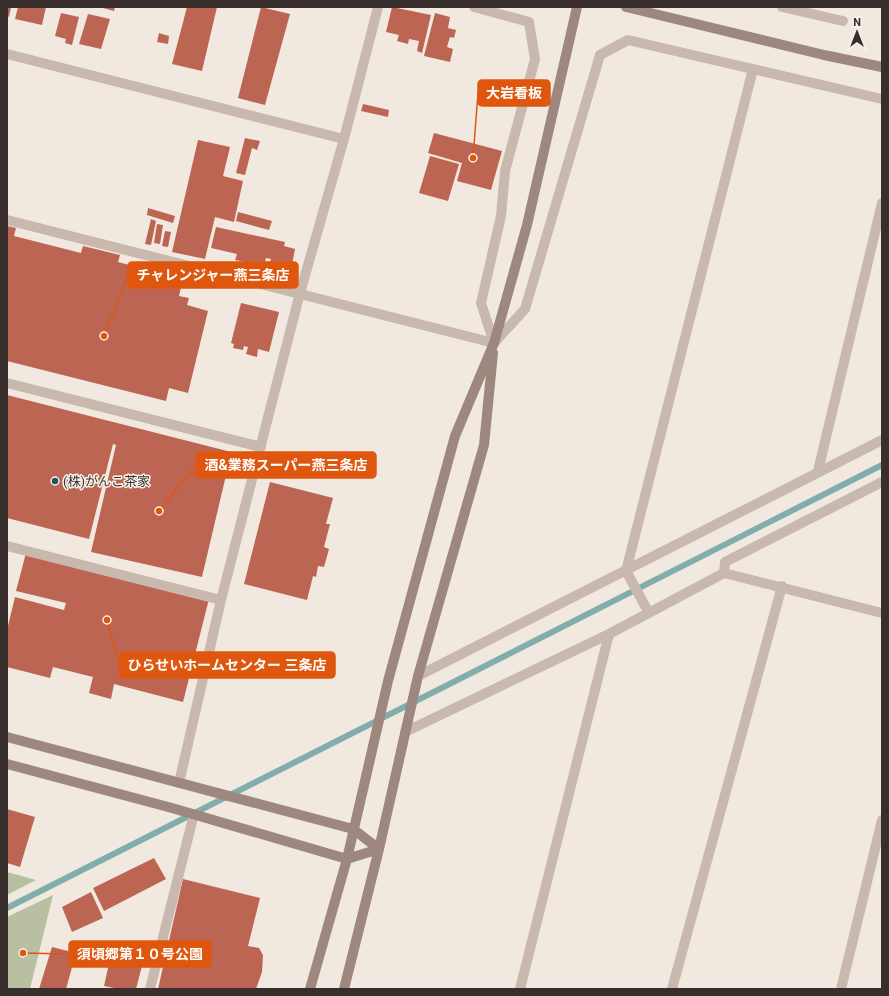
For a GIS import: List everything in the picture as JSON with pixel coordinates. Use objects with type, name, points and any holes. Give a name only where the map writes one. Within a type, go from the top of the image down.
[{"type":"street","points":[[179,783],[221,600],[300,293],[344,139],[378,7]]},
{"type":"street","points":[[344,989],[379,849],[418,676],[484,445],[494,343],[481,303],[501,216],[505,171],[535,59],[529,22],[474,7]]},
{"type":"street","points":[[310,989],[347,859],[388,681],[455,436],[494,343],[527,225],[577,7]]},
{"type":"street","points":[[626,7],[824,55],[882,67]]},
{"type":"street","points":[[782,7],[843,21]]},
{"type":"street","points":[[494,343],[525,309],[600,55],[628,40],[882,99]]},
{"type":"street","points":[[7,54],[344,139]]},
{"type":"street","points":[[649,613],[628,574],[753,69]]},
{"type":"street","points":[[818,472],[882,203]]},
{"type":"street","points":[[7,220],[494,343]]},
{"type":"street","points":[[7,383],[261,447]]},
{"type":"street","points":[[418,676],[628,574],[818,472],[882,440]]},
{"type":"street","points":[[724,573],[726,562],[882,482]]},
{"type":"street","points":[[7,546],[221,600]]},
{"type":"street","points":[[405,732],[610,634],[724,573],[782,586],[882,612]]},
{"type":"street","points":[[672,989],[782,586]]},
{"type":"street","points":[[520,989],[610,634]]},
{"type":"street","points":[[7,737],[353,829],[379,849]]},
{"type":"street","points":[[7,764],[194,814],[347,859],[379,849]]},
{"type":"street","points":[[150,989],[194,814]]},
{"type":"street","points":[[841,989],[882,820]]},
{"type":"green space","points":[[7,872],[36,880],[7,895]]},
{"type":"green space","points":[[53,895],[30,989],[7,989],[7,917]]},
{"type":"building","points":[[7,7],[11,7],[9,17],[7,16]]},
{"type":"building","points":[[18,7],[46,7],[42,25],[15,19]]},
{"type":"building","points":[[99,7],[115,7],[114,11]]},
{"type":"building","points":[[187,7],[217,7],[202,71],[172,64]]},
{"type":"building","points":[[261,7],[290,14],[265,105],[238,98]]},
{"type":"building","points":[[392,7],[431,15],[422,53],[417,51],[419,41],[409,39],[408,44],[397,41],[399,35],[386,32]]},
{"type":"building","points":[[61,13],[79,17],[72,45],[65,43],[66,39],[55,36]]},
{"type":"building","points":[[435,13],[450,17],[448,28],[456,30],[454,38],[450,37],[447,47],[453,49],[450,62],[424,56]]},
{"type":"building","points":[[88,14],[110,19],[101,49],[79,44]]},
{"type":"building","points":[[159,33],[169,36],[168,44],[157,42]]},
{"type":"building","points":[[363,104],[389,110],[388,117],[361,111]]},
{"type":"building","points":[[434,133],[502,151],[491,190],[457,181],[462,163],[428,153]]},
{"type":"building","points":[[245,138],[260,141],[257,150],[252,148],[245,175],[236,173]]},
{"type":"building","points":[[198,140],[230,147],[223,176],[243,181],[234,222],[215,217],[205,259],[172,252]]},
{"type":"building","points":[[430,156],[459,164],[448,201],[419,193]]},
{"type":"building","points":[[148,208],[175,216],[173,223],[147,215]]},
{"type":"building","points":[[238,212],[272,221],[269,230],[236,221]]},
{"type":"building","points":[[151,219],[156,221],[151,245],[145,244]]},
{"type":"building","points":[[157,224],[163,225],[160,244],[154,243]]},
{"type":"building","points":[[7,226],[16,228],[14,236],[81,253],[83,246],[120,255],[118,262],[183,279],[179,296],[189,298],[187,305],[208,311],[188,393],[169,388],[166,401],[7,361]]},
{"type":"building","points":[[216,227],[285,242],[284,246],[295,249],[292,265],[286,264],[283,277],[267,274],[271,259],[266,258],[263,271],[245,267],[246,262],[235,260],[237,254],[211,248]]},
{"type":"building","points":[[165,231],[171,232],[168,247],[162,246]]},
{"type":"building","points":[[241,303],[279,312],[269,352],[258,349],[257,357],[246,354],[248,347],[244,346],[243,350],[233,348],[234,344],[231,343]]},
{"type":"building","points":[[7,395],[243,455],[237,475],[227,471],[202,577],[91,552],[116,445],[113,444],[89,539],[7,518]]},
{"type":"building","points":[[270,482],[333,498],[326,524],[330,524],[324,547],[329,549],[324,567],[318,566],[316,577],[313,576],[307,600],[244,584]]},
{"type":"building","points":[[26,553],[209,599],[183,702],[114,684],[111,699],[89,693],[93,677],[53,667],[50,678],[7,667],[7,630],[15,597],[64,610],[66,603],[16,591]]},
{"type":"building","points":[[7,809],[35,817],[20,867],[7,863]]},
{"type":"building","points":[[154,858],[166,879],[104,911],[93,888]]},
{"type":"building","points":[[183,879],[260,898],[248,946],[259,948],[263,955],[262,972],[256,989],[158,989]]},
{"type":"building","points":[[91,892],[103,918],[72,932],[62,907]]},
{"type":"building","points":[[52,947],[76,953],[66,989],[39,989]]},
{"type":"building","points":[[112,950],[144,958],[136,989],[119,989],[104,986]]},
{"type":"waterway","points":[[7,908],[882,465]]},
{"type":"place","name":"大岩看板","points":[[473,158]]},
{"type":"place","name":"チャレンジャー燕三条店","points":[[104,336]]},
{"type":"place","name":"(株)がんこ茶家","points":[[55,481]]},
{"type":"place","name":"酒&業務スーパー燕三条店","points":[[159,511]]},
{"type":"place","name":"ひらせいホームセンター 三条店","points":[[107,620]]},
{"type":"place","name":"須頃郷第１０号公園","points":[[23,953]]}]
